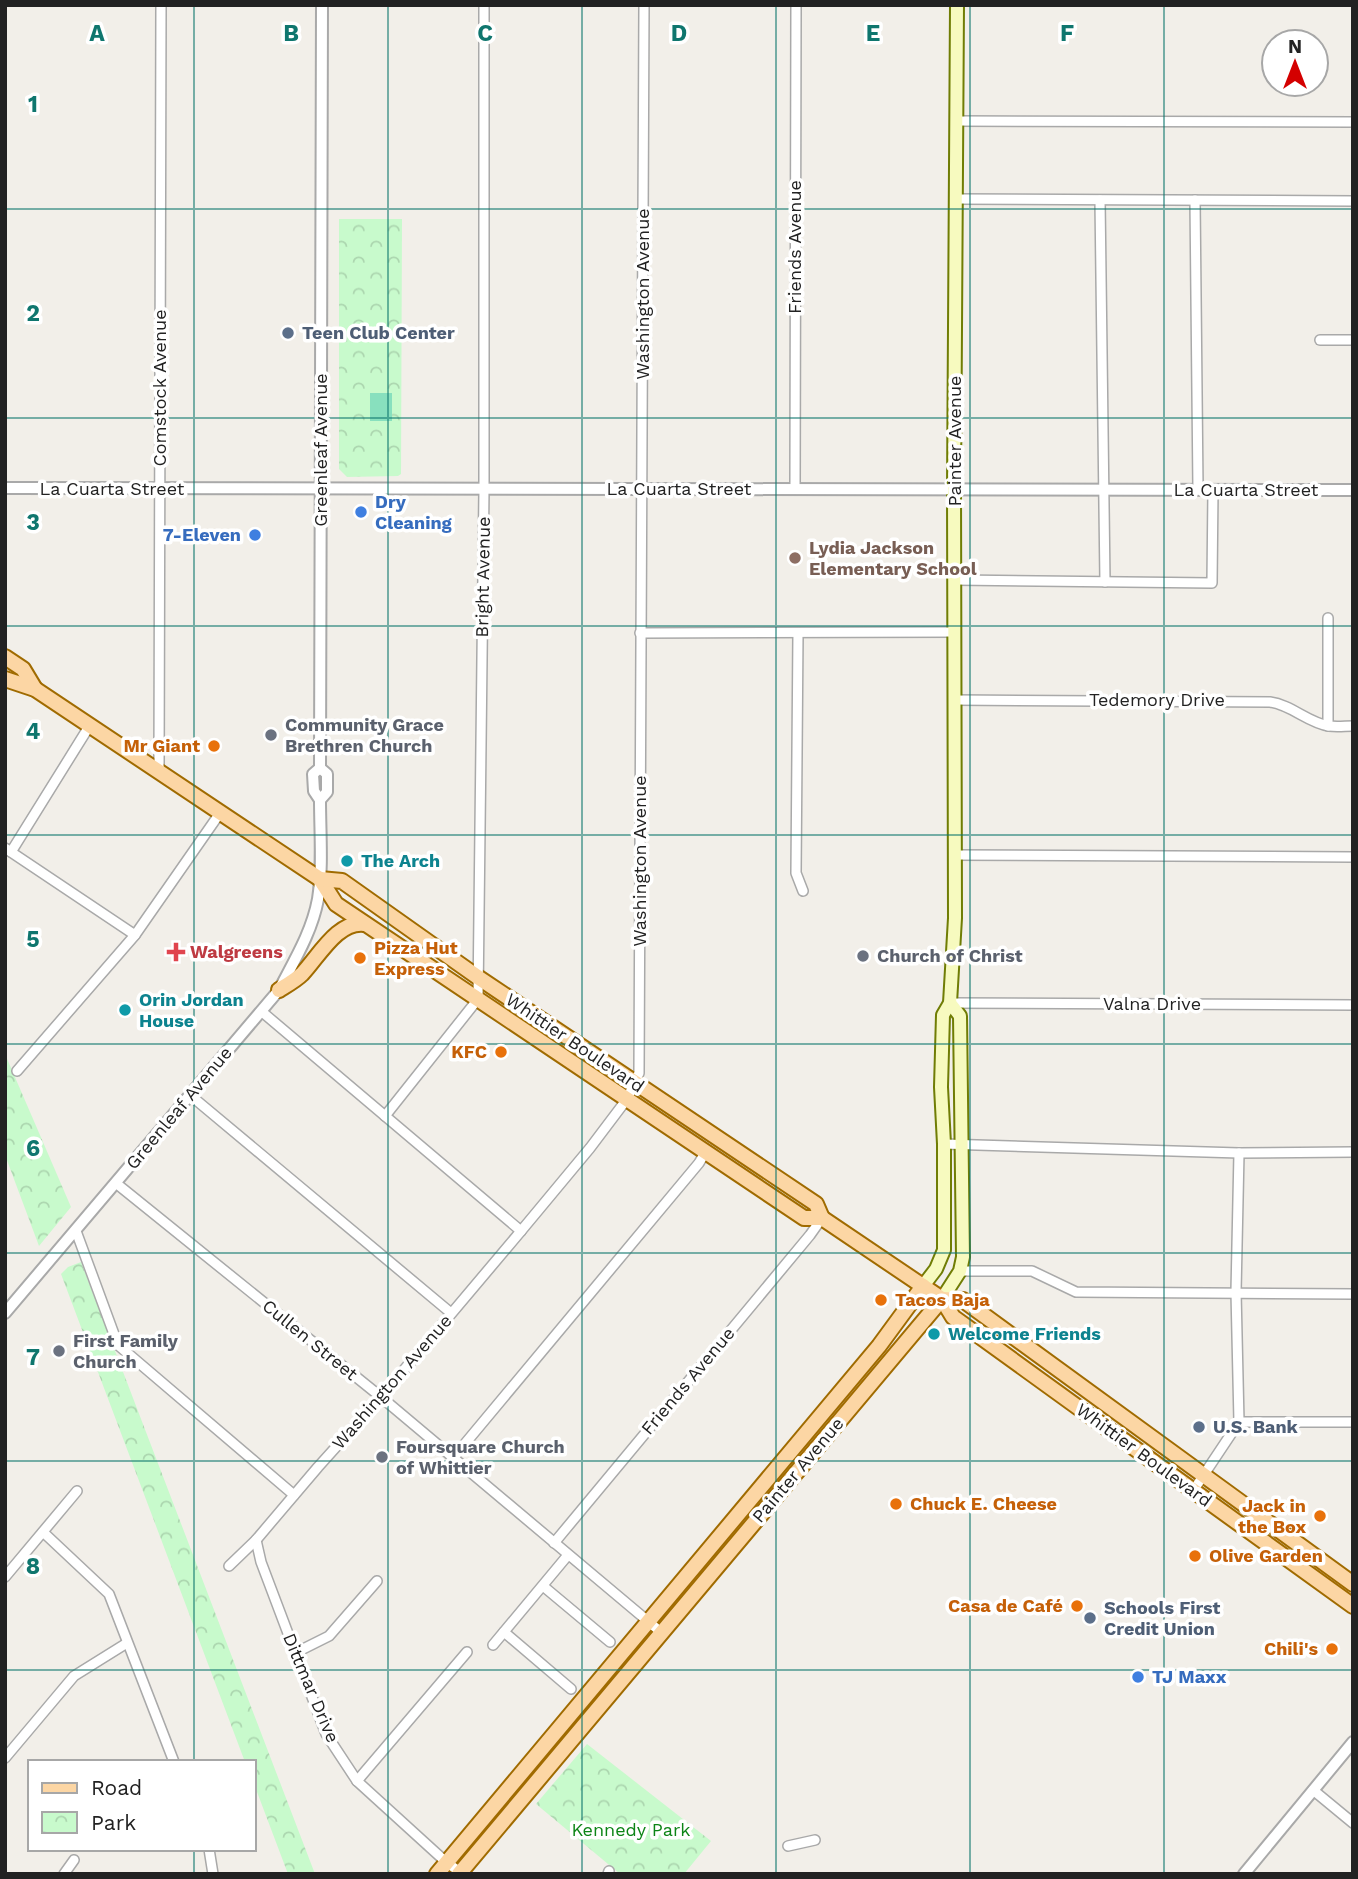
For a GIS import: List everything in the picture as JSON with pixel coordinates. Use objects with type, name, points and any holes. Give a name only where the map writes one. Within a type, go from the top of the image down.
[{"type":"main road","name":"Painter Avenue","points":[[442,1868],[893,1329],[936,1269],[944,1250],[941,1087],[943,1015],[950,1003],[955,918],[957,5]]},
{"type":"main road","name":"Whittier Boulevard","points":[[5,657],[23,669],[35,689]]},
{"type":"main road","name":"Whittier Boulevard","points":[[5,679],[35,689],[159,771],[320,880],[336,904],[804,1218],[822,1218]]},
{"type":"main road","name":"Whittier Boulevard","points":[[320,880],[342,881],[479,978],[816,1205],[822,1218],[942,1299],[953,1317],[1353,1606]]},
{"type":"main road","points":[[279,990],[300,976],[340,930],[350,924],[365,924]]},
{"type":"main road","name":"Painter Avenue","points":[[460,1873],[942,1299],[960,1271],[963,1256],[960,1016],[950,1003]]},
{"type":"main road","name":"Whittier Boulevard","points":[[942,1299],[963,1300],[1353,1584]]},
{"type":"main road","points":[[695,1592],[695,1580],[718,1552],[717,1540]]},
{"type":"street","name":"Comstock Avenue","points":[[159,771],[161,5]]},
{"type":"street","name":"Greenleaf Avenue","points":[[5,1313],[279,990],[292,969],[312,921],[317,901],[320,880],[320,800],[314,791],[313,774],[320,768],[322,5]]},
{"type":"street","name":"Bright Avenue","points":[[478,999],[484,489],[484,5]]},
{"type":"street","name":"Washington Avenue","points":[[229,1566],[256,1540],[382,1397],[590,1149],[626,1099],[639,1073],[643,5]]},
{"type":"street","name":"Friends Avenue","points":[[795,489],[796,5]]},
{"type":"street","points":[[957,121],[1353,122]]},
{"type":"street","points":[[956,199],[1353,201]]},
{"type":"street","points":[[1100,200],[1105,582]]},
{"type":"street","points":[[1195,201],[1198,489]]},
{"type":"street","points":[[1320,340],[1353,340]]},
{"type":"street","name":"La Cuarta Street","points":[[5,488],[1353,490]]},
{"type":"street","points":[[955,580],[1212,583],[1213,490]]},
{"type":"street","points":[[1328,618],[1328,726]]},
{"type":"street","points":[[640,633],[955,632]]},
{"type":"street","points":[[798,633],[796,873],[803,891]]},
{"type":"street","name":"Tedemory Drive","points":[[955,699],[1270,702],[1283,704],[1328,726],[1353,726]]},
{"type":"street","points":[[90,725],[8,850],[135,935]]},
{"type":"street","points":[[18,1071],[135,935],[220,813]]},
{"type":"street","points":[[955,855],[1353,857]]},
{"type":"street","points":[[385,1116],[478,999]]},
{"type":"street","name":"Valna Drive","points":[[950,1003],[1353,1005]]},
{"type":"street","points":[[261,1011],[521,1231]]},
{"type":"street","points":[[190,1095],[451,1313]]},
{"type":"street","points":[[944,1144],[1239,1153],[1353,1152]]},
{"type":"street","points":[[453,1458],[699,1163],[706,1151]]},
{"type":"street","points":[[1193,1491],[1239,1422],[1236,1292],[1239,1153]]},
{"type":"street","name":"Cullen Street","points":[[117,1184],[382,1397],[662,1633]]},
{"type":"street","name":"Friends Avenue","points":[[554,1543],[822,1218]]},
{"type":"street","points":[[76,1231],[118,1345],[294,1494]]},
{"type":"street","points":[[960,1271],[1032,1271],[1076,1292],[1353,1294]]},
{"type":"street","points":[[1239,1422],[1353,1422]]},
{"type":"street","points":[[5,1577],[78,1491]]},
{"type":"street","points":[[43,1532],[109,1594],[173,1760]]},
{"type":"street","name":"Dittmar Drive","points":[[256,1540],[261,1562],[326,1734],[357,1781],[442,1868],[460,1873]]},
{"type":"street","points":[[493,1645],[568,1555]]},
{"type":"street","points":[[295,1653],[330,1636],[377,1581]]},
{"type":"street","points":[[543,1586],[610,1642]]},
{"type":"street","points":[[504,1632],[571,1689]]},
{"type":"street","points":[[5,1758],[74,1676],[127,1643]]},
{"type":"street","points":[[357,1781],[467,1652]]},
{"type":"street","points":[[1244,1874],[1353,1742]]},
{"type":"street","points":[[1313,1790],[1353,1823]]},
{"type":"street","points":[[788,1846],[815,1840]]},
{"type":"street","points":[[209,1851],[213,1874]]},
{"type":"street","points":[[64,1874],[75,1860]]},
{"type":"green space","points":[[339,219],[402,219],[401,474],[398,476],[347,477],[339,469]]},
{"type":"green space","points":[[370,393],[392,393],[392,421],[370,421]]},
{"type":"green space","points":[[5,1054],[71,1207],[39,1246],[5,1155]]},
{"type":"green space","points":[[81,1262],[315,1874],[288,1874],[256,1789],[256,1760],[244,1760],[61,1274],[68,1267]]},
{"type":"green space","name":"Kennedy Park","points":[[587,1744],[711,1841],[684,1874],[620,1874],[536,1804]]},
{"type":"place","name":"Teen Club Center","points":[[288,333]]},
{"type":"place","name":"Dry Cleaning","points":[[361,512]]},
{"type":"place","name":"7-Eleven","points":[[255,535]]},
{"type":"place","name":"Lydia Jackson Elementary School","points":[[795,558]]},
{"type":"place","name":"Community Grace Brethren Church","points":[[271,735]]},
{"type":"place","name":"Mr Giant","points":[[214,746]]},
{"type":"place","name":"The Arch","points":[[347,861]]},
{"type":"place","name":"Walgreens","points":[[176,952]]},
{"type":"place","name":"Church of Christ","points":[[863,956]]},
{"type":"place","name":"Pizza Hut Express","points":[[360,958]]},
{"type":"place","name":"Orin Jordan House","points":[[125,1010]]},
{"type":"place","name":"KFC","points":[[501,1052]]},
{"type":"place","name":"Tacos Baja","points":[[881,1300]]},
{"type":"place","name":"Welcome Friends","points":[[934,1334]]},
{"type":"place","name":"First Family Church","points":[[59,1351]]},
{"type":"place","name":"U.S. Bank","points":[[1199,1427]]},
{"type":"place","name":"Foursquare Church of Whittier","points":[[382,1457]]},
{"type":"place","name":"Chuck E. Cheese","points":[[896,1504]]},
{"type":"place","name":"Jack in the Box","points":[[1320,1516]]},
{"type":"place","name":"Olive Garden","points":[[1195,1556]]},
{"type":"place","name":"Casa de Café","points":[[1077,1606]]},
{"type":"place","name":"Schools First Credit Union","points":[[1090,1618]]},
{"type":"place","name":"Chili's","points":[[1332,1649]]},
{"type":"place","name":"TJ Maxx","points":[[1138,1677]]}]
